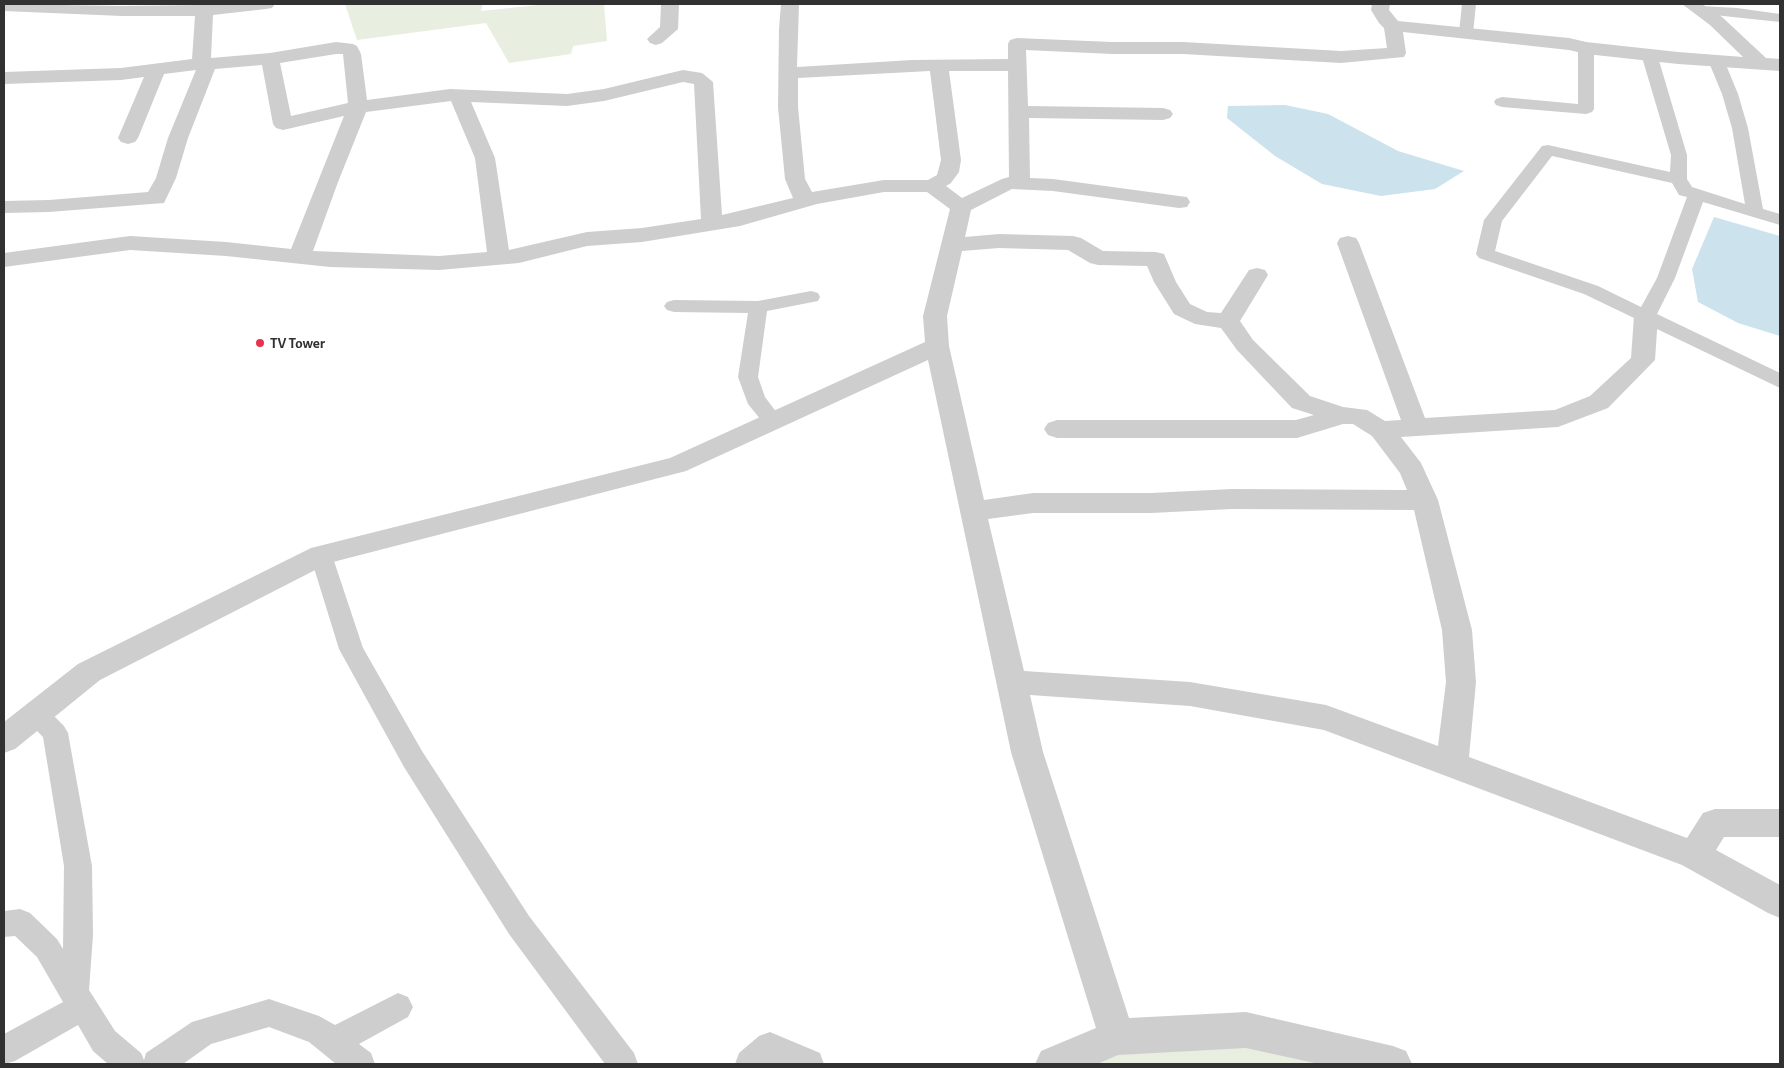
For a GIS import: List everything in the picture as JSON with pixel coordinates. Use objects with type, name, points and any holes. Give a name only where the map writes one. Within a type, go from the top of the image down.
[{"type":"street","points":[[12,11],[204,11],[266,4]]},
{"type":"street","points":[[656,39],[670,29],[670,4]]},
{"type":"street","points":[[790,4],[788,29],[788,107],[795,178],[805,200]]},
{"type":"street","points":[[1381,4],[1380,10],[1385,19],[1393,26],[1568,44],[1586,48],[1780,65]]},
{"type":"street","points":[[1696,7],[1716,21],[1760,63]]},
{"type":"street","points":[[4,207],[49,206],[156,198],[166,178],[204,64],[204,11]]},
{"type":"street","points":[[1020,183],[1017,44],[1112,48],[1183,48],[1341,57],[1397,53],[1393,26]]},
{"type":"street","points":[[4,78],[121,74],[204,64],[270,59],[336,48],[350,50],[358,107],[327,182],[300,256]]},
{"type":"street","points":[[270,59],[283,124],[358,107],[458,94],[532,100],[567,100],[604,95],[683,76],[695,77],[703,82],[712,223]]},
{"type":"street","points":[[788,75],[819,71],[1018,65]]},
{"type":"street","points":[[4,260],[53,252],[130,244],[226,249],[330,260],[439,264],[519,256],[587,239],[642,235],[740,219],[805,200],[884,186],[932,186],[944,179],[949,172],[951,160],[939,66]]},
{"type":"street","points":[[128,138],[156,70]]},
{"type":"street","points":[[458,94],[485,158],[499,258]]},
{"type":"street","points":[[1019,112],[1163,114]]},
{"type":"street","points":[[961,207],[1009,182],[1053,185],[1179,202]]},
{"type":"street","points":[[932,186],[961,207]]},
{"type":"street","points":[[961,207],[936,316],[937,346],[1027,752],[1116,1037]]},
{"type":"street","points":[[953,245],[999,241],[1073,243],[1098,258],[1156,259],[1165,282],[1182,309],[1203,319],[1228,321]]},
{"type":"street","points":[[1348,244],[1416,427]]},
{"type":"street","points":[[1228,321],[1257,275]]},
{"type":"street","points":[[1381,430],[1558,418],[1599,402],[1644,360],[1646,316]]},
{"type":"street","points":[[1228,321],[1245,345],[1301,402],[1342,415],[1358,416],[1381,430],[1412,470],[1425,500],[1457,630],[1461,682],[1452,766]]},
{"type":"street","points":[[4,740],[89,672],[320,555],[677,465],[937,346]]},
{"type":"street","points":[[1057,429],[1297,430],[1342,415]]},
{"type":"street","points":[[973,511],[1033,503],[1152,503],[1232,499],[1425,500]]},
{"type":"street","points":[[1011,682],[1190,694],[1326,718],[1694,855],[1780,902]]},
{"type":"street","points":[[1694,855],[1714,823],[1780,823]]},
{"type":"street","points":[[1054,1064],[1116,1037],[1246,1030],[1393,1064]]},
{"type":"lane","points":[[1466,34],[1469,4]]},
{"type":"lane","points":[[1696,7],[1780,18]]},
{"type":"lane","points":[[1502,102],[1586,109],[1586,48]]},
{"type":"lane","points":[[1649,54],[1679,155],[1678,179],[1685,191],[1780,220]]},
{"type":"lane","points":[[1716,60],[1730,94],[1740,128],[1755,212]]},
{"type":"lane","points":[[1678,179],[1548,150],[1493,220],[1485,254],[1591,290],[1780,381]]},
{"type":"lane","points":[[1646,316],[1666,278],[1697,194]]},
{"type":"lane","points":[[674,306],[758,307],[811,296]]},
{"type":"lane","points":[[758,307],[748,377],[755,399],[773,421]]},
{"type":"lane","points":[[320,555],[351,649],[413,759],[520,925],[623,1064]]},
{"type":"lane","points":[[36,714],[55,733],[78,866],[78,1000]]},
{"type":"lane","points":[[4,924],[20,922],[46,948],[104,1041],[130,1064]]},
{"type":"lane","points":[[4,1050],[78,1000]]},
{"type":"lane","points":[[334,1042],[398,1006]]},
{"type":"lane","points":[[157,1064],[203,1032],[269,1013],[318,1031],[360,1064]]},
{"type":"lane","points":[[750,1064],[770,1047],[809,1064]]},
{"type":"shaded area","points":[[345,4],[483,4],[481,11],[548,4],[604,4],[607,41],[573,46],[571,54],[509,63],[486,23],[357,40]]},
{"type":"shaded area","points":[[1250,1041],[1333,1064],[1088,1064],[1124,1047]]},
{"type":"water","points":[[1285,105],[1328,114],[1398,151],[1464,171],[1435,189],[1381,196],[1322,184],[1275,156],[1227,118],[1228,106]]},
{"type":"water","points":[[1714,217],[1780,236],[1780,336],[1738,323],[1698,302],[1692,269]]},
{"type":"place","name":"TV Tower","points":[[260,343]]}]
